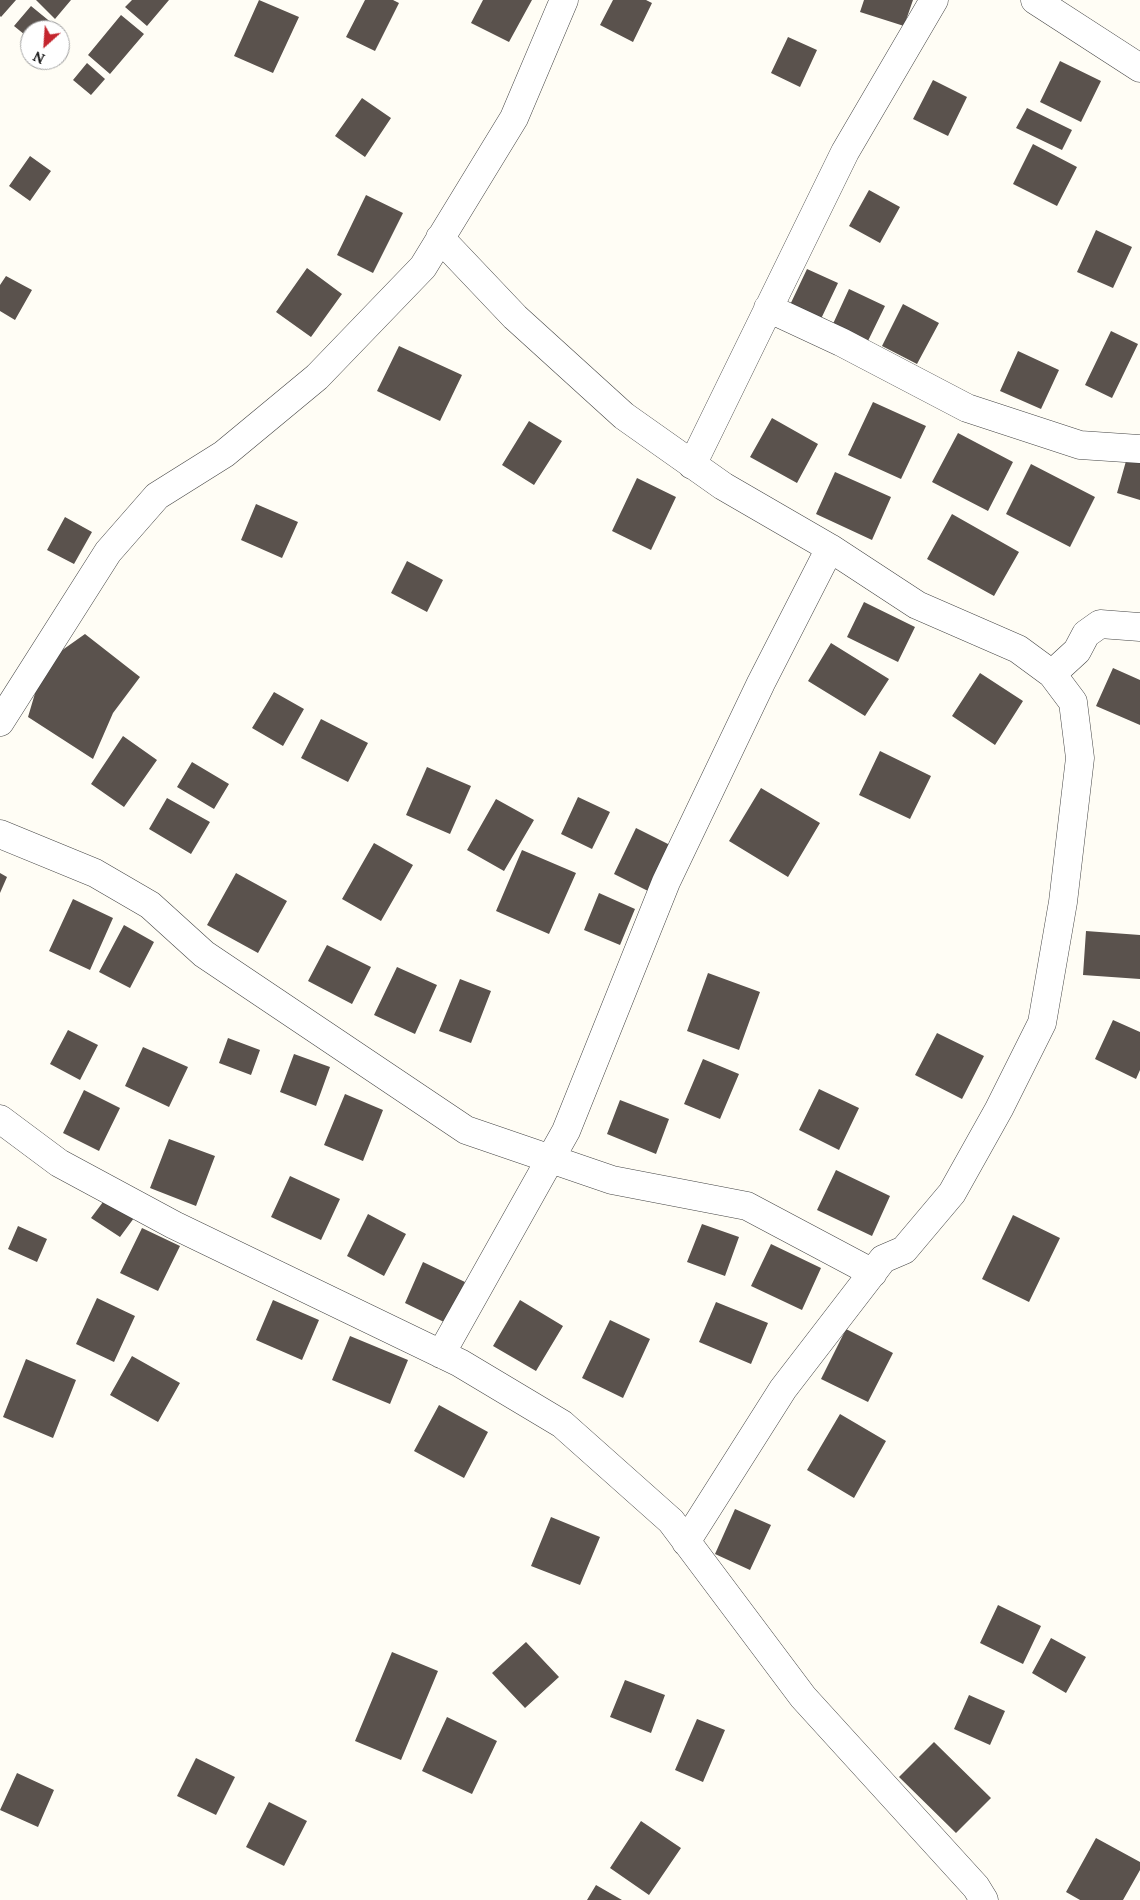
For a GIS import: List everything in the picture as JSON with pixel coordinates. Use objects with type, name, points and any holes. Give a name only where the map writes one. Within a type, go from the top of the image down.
[{"type":"street","points":[[0,722],[108,552],[157,496],[224,454],[317,378],[423,267],[514,118],[564,0]]},
{"type":"street","points":[[692,465],[845,152],[934,0]]},
{"type":"street","points":[[1035,0],[1140,68]]},
{"type":"street","points":[[440,238],[515,317],[624,416],[723,486],[830,548],[917,605],[1018,649],[1052,674],[1073,702],[1080,758],[1063,902],[1042,1023],[999,1109],[952,1193],[904,1250],[883,1259],[783,1388],[686,1542]]},
{"type":"street","points":[[768,308],[841,342],[966,408],[1080,446],[1140,448]]},
{"type":"street","points":[[441,1354],[566,1131],[666,882],[761,683],[830,548]]},
{"type":"street","points":[[1052,674],[1077,651],[1086,634],[1100,624],[1140,627]]},
{"type":"street","points":[[0,834],[95,873],[150,905],[204,954],[466,1130],[612,1180],[747,1206],[872,1273]]},
{"type":"street","points":[[0,1120],[59,1163],[174,1225],[441,1354],[562,1424],[671,1521],[803,1697],[976,1886],[984,1900]]},
{"type":"building","points":[[0,0],[16,0],[1,17],[0,16]]},
{"type":"building","points":[[36,0],[71,0],[55,19]]},
{"type":"building","points":[[132,0],[169,0],[147,26],[125,7]]},
{"type":"building","points":[[259,0],[299,17],[273,73],[234,56]]},
{"type":"building","points":[[365,0],[393,0],[399,3],[375,51],[346,37]]},
{"type":"building","points":[[483,0],[532,0],[509,42],[471,23]]},
{"type":"building","points":[[613,0],[646,0],[652,3],[633,42],[600,25]]},
{"type":"building","points":[[864,0],[913,0],[904,26],[860,12]]},
{"type":"building","points":[[31,6],[48,20],[20,20],[20,31],[14,26]]},
{"type":"building","points":[[121,15],[144,34],[110,74],[88,55]]},
{"type":"building","points":[[788,37],[817,50],[800,87],[771,73]]},
{"type":"building","points":[[1060,61],[1101,81],[1081,122],[1040,102]]},
{"type":"building","points":[[87,63],[105,79],[91,95],[73,80]]},
{"type":"building","points":[[933,80],[967,97],[948,136],[913,119]]},
{"type":"building","points":[[362,98],[391,118],[365,157],[335,136]]},
{"type":"building","points":[[1027,108],[1072,130],[1062,150],[1016,128]]},
{"type":"building","points":[[1033,144],[1077,167],[1057,206],[1013,184]]},
{"type":"building","points":[[30,156],[51,171],[30,201],[9,186]]},
{"type":"building","points":[[869,190],[900,207],[880,243],[849,226]]},
{"type":"building","points":[[366,195],[403,213],[373,273],[337,255]]},
{"type":"building","points":[[1096,230],[1132,247],[1113,288],[1077,272]]},
{"type":"building","points":[[307,268],[342,294],[311,337],[276,312]]},
{"type":"building","points":[[807,269],[838,283],[820,321],[789,307]]},
{"type":"building","points":[[6,276],[32,290],[15,320],[0,311],[0,285]]},
{"type":"building","points":[[849,289],[885,306],[867,343],[832,326]]},
{"type":"building","points":[[903,304],[939,323],[917,364],[882,346]]},
{"type":"building","points":[[1111,331],[1138,344],[1112,398],[1085,385]]},
{"type":"building","points":[[399,346],[462,375],[440,421],[377,391]]},
{"type":"building","points":[[1018,351],[1059,370],[1041,409],[1000,391]]},
{"type":"building","points":[[873,402],[926,426],[901,479],[848,455]]},
{"type":"building","points":[[772,418],[818,444],[797,483],[750,457]]},
{"type":"building","points":[[529,421],[562,441],[534,485],[502,465]]},
{"type":"building","points":[[958,433],[1013,462],[988,511],[932,482]]},
{"type":"building","points":[[1128,454],[1140,458],[1140,500],[1117,493]]},
{"type":"building","points":[[1031,464],[1095,497],[1070,547],[1006,514]]},
{"type":"building","points":[[835,472],[891,497],[872,540],[816,514]]},
{"type":"building","points":[[637,478],[676,497],[651,550],[612,531]]},
{"type":"building","points":[[256,504],[298,522],[282,558],[241,540]]},
{"type":"building","points":[[952,514],[1019,552],[994,596],[927,559]]},
{"type":"building","points":[[65,517],[92,532],[74,564],[47,550]]},
{"type":"building","points":[[407,561],[443,580],[427,612],[391,593]]},
{"type":"building","points":[[864,602],[915,627],[898,662],[847,637]]},
{"type":"building","points":[[85,634],[140,677],[113,713],[93,759],[28,717],[44,663]]},
{"type":"building","points":[[831,643],[889,679],[865,716],[808,681]]},
{"type":"building","points":[[1113,668],[1140,680],[1140,725],[1096,706]]},
{"type":"building","points":[[980,673],[1023,701],[995,745],[952,716]]},
{"type":"building","points":[[274,692],[304,709],[283,746],[252,728]]},
{"type":"building","points":[[321,719],[368,743],[348,782],[301,758]]},
{"type":"building","points":[[123,736],[157,760],[124,807],[91,784]]},
{"type":"building","points":[[880,751],[931,776],[910,819],[859,795]]},
{"type":"building","points":[[192,762],[229,784],[214,809],[177,787]]},
{"type":"building","points":[[427,767],[471,786],[450,834],[406,815]]},
{"type":"building","points":[[761,788],[820,823],[788,877],[729,841]]},
{"type":"building","points":[[578,797],[610,812],[592,849],[561,834]]},
{"type":"building","points":[[167,798],[210,822],[191,854],[149,829]]},
{"type":"building","points":[[496,799],[534,820],[504,871],[467,850]]},
{"type":"building","points":[[636,828],[676,848],[654,894],[614,874]]},
{"type":"building","points":[[374,843],[413,865],[381,921],[342,899]]},
{"type":"building","points":[[522,850],[576,873],[549,934],[496,911]]},
{"type":"building","points":[[0,873],[7,877],[0,893]]},
{"type":"building","points":[[236,873],[287,901],[258,953],[207,925]]},
{"type":"building","points":[[599,893],[635,909],[620,945],[584,930]]},
{"type":"building","points":[[73,899],[113,918],[90,970],[49,951]]},
{"type":"building","points":[[124,925],[154,942],[130,988],[99,972]]},
{"type":"building","points":[[1086,931],[1140,935],[1140,979],[1083,975]]},
{"type":"building","points":[[327,945],[371,967],[352,1004],[308,981]]},
{"type":"building","points":[[397,967],[437,985],[415,1034],[374,1015]]},
{"type":"building","points":[[708,973],[760,992],[739,1050],[687,1031]]},
{"type":"building","points":[[460,979],[491,991],[471,1043],[439,1031]]},
{"type":"building","points":[[1113,1020],[1140,1032],[1140,1070],[1136,1079],[1095,1059]]},
{"type":"building","points":[[68,1030],[98,1045],[80,1080],[50,1064]]},
{"type":"building","points":[[937,1033],[984,1056],[962,1099],[915,1075]]},
{"type":"building","points":[[228,1038],[260,1050],[251,1075],[219,1063]]},
{"type":"building","points":[[143,1047],[188,1067],[169,1107],[125,1086]]},
{"type":"building","points":[[294,1054],[330,1067],[316,1106],[280,1092]]},
{"type":"building","points":[[703,1059],[739,1074],[720,1119],[684,1104]]},
{"type":"building","points":[[819,1089],[859,1108],[839,1150],[799,1130]]},
{"type":"building","points":[[84,1090],[120,1108],[99,1151],[63,1133]]},
{"type":"building","points":[[345,1094],[383,1110],[363,1161],[324,1145]]},
{"type":"building","points":[[620,1100],[669,1119],[656,1154],[607,1134]]},
{"type":"building","points":[[169,1139],[215,1156],[196,1206],[150,1188]]},
{"type":"building","points":[[836,1170],[890,1196],[872,1236],[817,1210]]},
{"type":"building","points":[[290,1176],[340,1199],[321,1240],[271,1217]]},
{"type":"building","points":[[106,1198],[134,1218],[120,1237],[91,1218]]},
{"type":"building","points":[[368,1214],[406,1234],[384,1276],[347,1256]]},
{"type":"building","points":[[1013,1215],[1060,1238],[1029,1302],[982,1279]]},
{"type":"building","points":[[702,1224],[739,1237],[725,1276],[687,1262]]},
{"type":"building","points":[[18,1226],[47,1239],[37,1262],[8,1249]]},
{"type":"building","points":[[142,1228],[180,1246],[158,1291],[120,1273]]},
{"type":"building","points":[[771,1244],[821,1268],[802,1310],[751,1286]]},
{"type":"building","points":[[423,1262],[465,1282],[446,1323],[405,1303]]},
{"type":"building","points":[[97,1298],[135,1316],[114,1362],[76,1344]]},
{"type":"building","points":[[273,1300],[319,1320],[302,1360],[256,1340]]},
{"type":"building","points":[[520,1300],[563,1326],[536,1371],[493,1346]]},
{"type":"building","points":[[716,1302],[768,1323],[751,1364],[699,1342]]},
{"type":"building","points":[[610,1320],[650,1339],[623,1398],[582,1378]]},
{"type":"building","points":[[846,1329],[893,1353],[868,1402],[821,1379]]},
{"type":"building","points":[[350,1336],[408,1360],[390,1404],[332,1380]]},
{"type":"building","points":[[132,1356],[180,1383],[158,1422],[110,1395]]},
{"type":"building","points":[[26,1359],[76,1380],[53,1438],[3,1417]]},
{"type":"building","points":[[439,1405],[488,1432],[464,1478],[414,1451]]},
{"type":"building","points":[[840,1414],[886,1441],[854,1498],[807,1470]]},
{"type":"building","points":[[735,1509],[771,1525],[750,1570],[715,1554]]},
{"type":"building","points":[[551,1517],[600,1537],[580,1585],[531,1566]]},
{"type":"building","points":[[998,1605],[1041,1626],[1023,1664],[980,1643]]},
{"type":"building","points":[[1051,1638],[1086,1657],[1066,1693],[1032,1673]]},
{"type":"building","points":[[526,1642],[559,1677],[525,1708],[492,1673]]},
{"type":"building","points":[[392,1652],[438,1671],[401,1760],[355,1741]]},
{"type":"building","points":[[625,1680],[665,1695],[651,1733],[610,1717]]},
{"type":"building","points":[[969,1695],[1005,1711],[990,1745],[954,1729]]},
{"type":"building","points":[[447,1717],[497,1741],[472,1794],[422,1771]]},
{"type":"building","points":[[697,1719],[725,1730],[703,1782],[675,1770]]},
{"type":"building","points":[[934,1742],[991,1798],[956,1833],[899,1777]]},
{"type":"building","points":[[196,1758],[235,1777],[216,1815],[177,1796]]},
{"type":"building","points":[[17,1773],[54,1790],[38,1827],[0,1810]]},
{"type":"building","points":[[269,1802],[307,1821],[284,1866],[246,1847]]},
{"type":"building","points":[[641,1821],[681,1848],[649,1895],[610,1868]]},
{"type":"building","points":[[1096,1838],[1140,1862],[1140,1870],[1123,1900],[1080,1900],[1066,1892]]},
{"type":"building","points":[[596,1885],[622,1900],[587,1900]]}]
